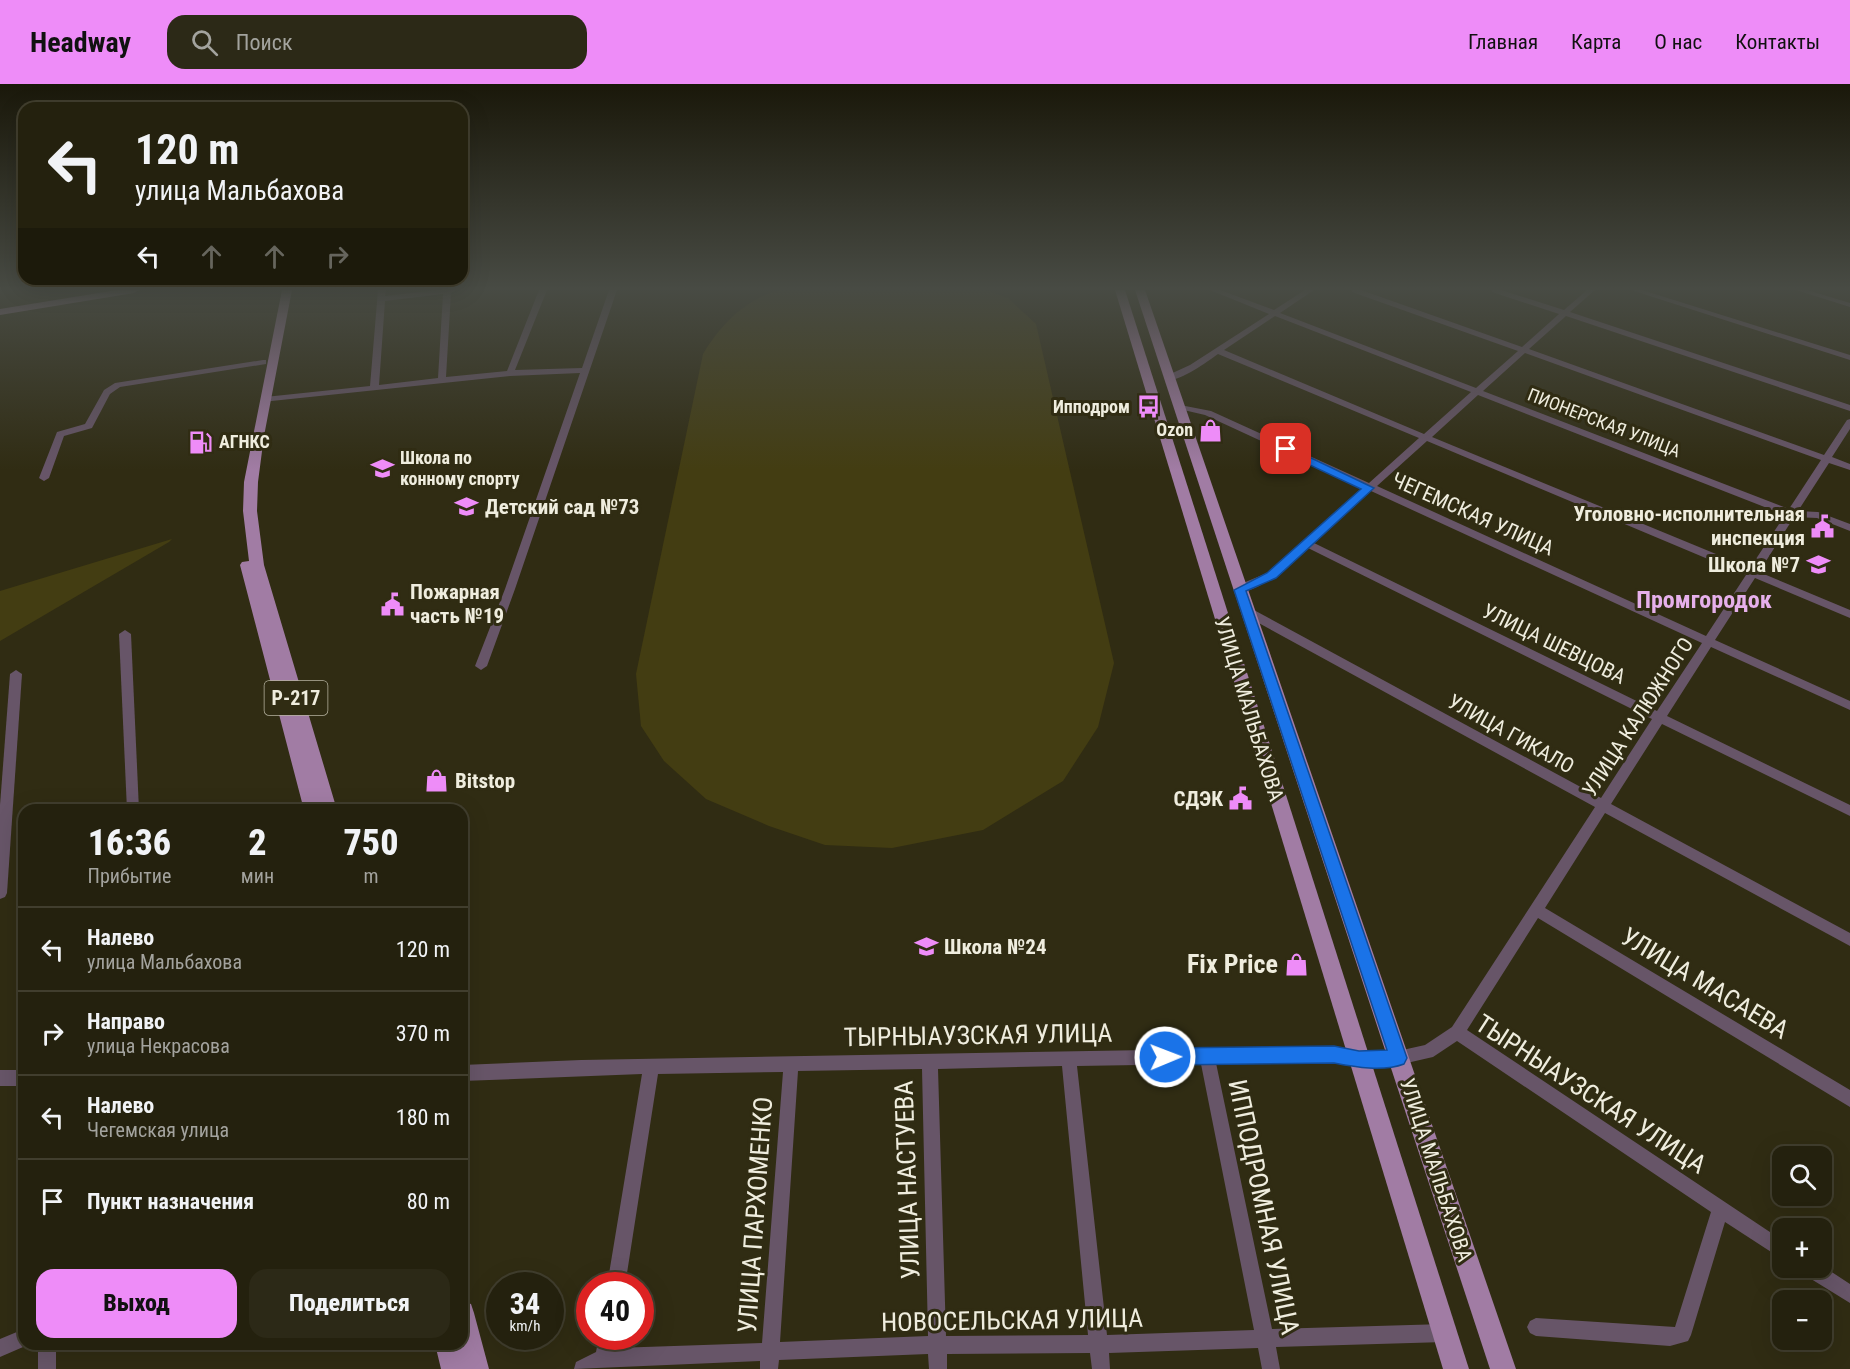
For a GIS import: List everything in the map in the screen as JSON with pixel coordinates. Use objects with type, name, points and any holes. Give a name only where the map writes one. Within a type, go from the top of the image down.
[{"type":"main road","name":"Р-217","points":[[266,350],[241,490],[242,541],[252,589],[311,804]]},
{"type":"main road","name":"Р-217","points":[[275,350],[251,482],[254,552],[326,804]]},
{"type":"main road","name":"УЛИЦА МАЛЬБАХОВА","points":[[1139,350],[1456,1369]]},
{"type":"main road","name":"УЛИЦА МАЛЬБАХОВА","points":[[1160,350],[1503,1369]]},
{"type":"main road","points":[[468,1335],[477,1369]]},
{"type":"main road","points":[[449,1350],[454,1369]]},
{"type":"street","points":[[374,388],[377,350]]},
{"type":"street","points":[[442,381],[444,350]]},
{"type":"street","points":[[510,373],[519,350]]},
{"type":"street","points":[[481,666],[593,350]]},
{"type":"street","name":"ПИОНЕРСКАЯ УЛИЦА","points":[[1371,350],[1793,514],[1818,515],[1850,528]]},
{"type":"street","points":[[1240,590],[1271,576],[1524,350],[1850,467]]},
{"type":"street","points":[[1676,350],[1850,408]]},
{"type":"street","points":[[1825,350],[1850,358]]},
{"type":"street","points":[[1169,378],[1193,368],[1218,351],[1850,614]]},
{"type":"street","points":[[44,478],[60,434],[89,426],[107,392],[118,385],[263,362]]},
{"type":"street","points":[[265,400],[510,373],[586,370]]},
{"type":"street","name":"ЧЕГЕМСКАЯ УЛИЦА","points":[[1178,406],[1208,413],[1850,706]]},
{"type":"street","name":"УЛИЦА КАЛЮЖНОГО","points":[[1457,1032],[1535,909],[1604,807],[1659,718],[1710,643],[1850,422]]},
{"type":"street","name":"УЛИЦА ШЕВЦОВА","points":[[1306,543],[1850,811]]},
{"type":"street","name":"УЛИЦА ГИКАЛО","points":[[1248,612],[1850,940]]},
{"type":"street","points":[[124,634],[133,804]]},
{"type":"street","points":[[0,893],[16,674]]},
{"type":"street","name":"УЛИЦА МАСАЕВА","points":[[1535,909],[1850,1099]]},
{"type":"street","name":"ТЫРНЫАУЗСКАЯ УЛИЦА","points":[[468,1073],[581,1068],[1207,1056],[1334,1055],[1359,1059],[1398,1058],[1428,1052],[1457,1032],[1772,1244]]},
{"type":"street","name":"ИППОДРОМНАЯ УЛИЦА","points":[[1207,1056],[1271,1369]]},
{"type":"street","points":[[1069,1059],[1101,1369]]},
{"type":"street","name":"УЛИЦА НАСТУЕВА","points":[[930,1062],[938,1369]]},
{"type":"street","name":"УЛИЦА ПАРХОМЕНКО","points":[[770,1361],[791,1065]]},
{"type":"street","points":[[618,1272],[651,1068]]},
{"type":"street","points":[[0,1078],[18,1078]]},
{"type":"street","points":[[1536,1327],[1670,1337],[1682,1335],[1720,1210]]},
{"type":"street","points":[[1825,1278],[1850,1294]]},
{"type":"street","name":"НОВОСЕЛЬСКАЯ УЛИЦА","points":[[583,1369],[604,1358],[770,1361],[937,1345],[1098,1344],[1445,1333]]},
{"type":"street","points":[[0,1348],[18,1340]]},
{"type":"street","points":[[47,1350],[47,1369]]},
{"type":"street","points":[[604,1358],[605,1350]]},
{"type":"shaded area","points":[[706,350],[1042,350],[1114,663],[1098,727],[1063,781],[983,830],[892,848],[825,845],[769,826],[706,799],[664,761],[641,726],[636,674],[703,354]]},
{"type":"shaded area","points":[[172,539],[169,542],[0,641],[0,591]]},
{"type":"place","name":"Ипподром","points":[[1148,407]]},
{"type":"place","name":"Ozon","points":[[1211,430]]},
{"type":"place","name":"АГНКС","points":[[201,442]]},
{"type":"place","name":"Школа по конному спорту","points":[[382,468]]},
{"type":"place","name":"Детский сад №73","points":[[467,507]]},
{"type":"place","name":"Уголовно-исполнительная инспекция","points":[[1823,526]]},
{"type":"place","name":"Школа №7","points":[[1818,565]]},
{"type":"place","name":"Пожарная часть №19","points":[[392,604]]},
{"type":"place","name":"Bitstop","points":[[437,781]]},
{"type":"place","name":"СДЭК","points":[[1241,799]]},
{"type":"place","name":"Школа №24","points":[[926,947]]},
{"type":"place","name":"Fix Price","points":[[1296,964]]},
{"type":"district","name":"Промгородок","points":[[1704,600]]},
{"type":"route","points":[[1165,1057],[1334,1055],[1359,1059],[1398,1058],[1240,590],[1271,576],[1368,488],[1286,449]]}]
